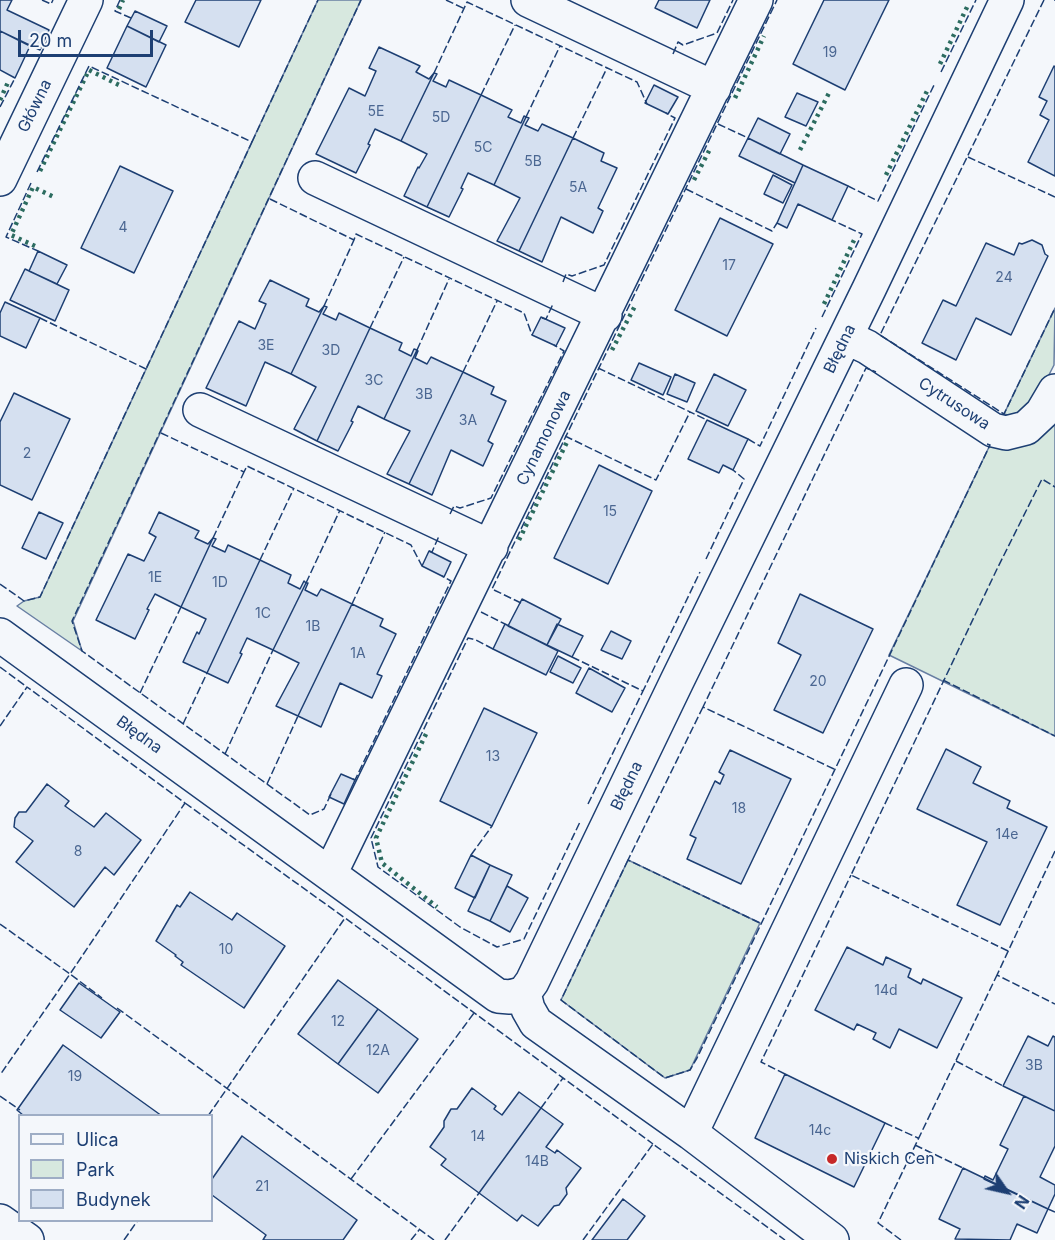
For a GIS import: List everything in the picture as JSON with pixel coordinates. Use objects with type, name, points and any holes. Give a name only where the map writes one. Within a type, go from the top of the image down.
[{"type":"street","name":"Główna","points":[[0,179],[86,0]]},
{"type":"street","points":[[528,0],[714,88]]},
{"type":"street","name":"Cynamonowa","points":[[330,874],[756,0]]},
{"type":"street","name":"Błędna","points":[[0,635],[498,996],[510,997],[524,993],[537,972],[846,337],[1006,0]]},
{"type":"street","points":[[315,178],[604,315]]},
{"type":"street","name":"Cytrusowa","points":[[846,337],[867,347],[993,430],[1006,433],[1026,428],[1042,413],[1055,391]]},
{"type":"street","points":[[200,410],[491,547]]},
{"type":"street","points":[[691,1133],[906,685]]},
{"type":"street","points":[[524,993],[528,1009],[536,1023],[691,1133],[832,1240]]},
{"type":"street","points":[[0,1221],[27,1240]]},
{"type":"green space","points":[[318,0],[361,0],[73,621],[82,651],[17,606],[24,601],[40,597]]},
{"type":"green space","points":[[1055,308],[1054,365],[1036,400],[1015,417],[1004,414]]},
{"type":"green space","points":[[1055,415],[1055,736],[889,655],[990,445]]},
{"type":"green space","points":[[628,860],[760,923],[690,1070],[665,1078],[561,1000]]},
{"type":"building","points":[[0,0],[12,0],[7,10],[49,30],[40,50],[0,31]]},
{"type":"building","points":[[196,0],[261,0],[239,47],[185,22]]},
{"type":"building","points":[[659,0],[710,0],[697,28],[655,8]]},
{"type":"building","points":[[824,0],[889,0],[845,90],[793,64]]},
{"type":"building","points":[[135,11],[167,26],[159,42],[127,26]]},
{"type":"building","points":[[127,26],[166,45],[146,87],[107,68]]},
{"type":"building","points":[[0,31],[30,46],[15,78],[0,70]]},
{"type":"building","points":[[379,47],[420,66],[416,72],[429,79],[434,73],[401,141],[375,129],[356,173],[316,154],[349,88],[365,96],[376,71],[369,68]]},
{"type":"building","points":[[1054,66],[1055,176],[1028,162],[1049,120],[1040,115],[1047,101],[1039,97]]},
{"type":"building","points":[[434,73],[437,74],[433,81],[446,87],[449,80],[481,95],[427,207],[404,196],[427,154],[401,141]]},
{"type":"building","points":[[654,85],[678,97],[668,114],[645,103]]},
{"type":"building","points":[[797,93],[818,102],[806,126],[785,117]]},
{"type":"building","points":[[481,95],[512,110],[508,117],[521,123],[524,116],[526,117],[494,185],[468,173],[449,217],[427,207]]},
{"type":"building","points":[[526,117],[529,118],[525,125],[538,131],[542,124],[573,138],[519,251],[497,241],[520,198],[494,185]]},
{"type":"building","points":[[758,118],[790,134],[780,154],[748,138]]},
{"type":"building","points":[[573,138],[604,153],[601,161],[617,168],[598,208],[603,211],[593,233],[561,217],[542,262],[519,251]]},
{"type":"building","points":[[748,138],[803,165],[795,183],[739,156]]},
{"type":"building","points":[[803,165],[848,186],[832,220],[798,204],[787,228],[777,223]]},
{"type":"building","points":[[120,166],[173,191],[134,273],[81,248]]},
{"type":"building","points":[[773,175],[792,185],[783,203],[764,194]]},
{"type":"building","points":[[720,218],[773,244],[727,336],[675,310]]},
{"type":"building","points":[[1032,240],[1042,245],[1048,256],[1011,335],[976,318],[956,360],[922,343],[943,300],[956,306],[986,243],[1014,255],[1019,243]]},
{"type":"building","points":[[38,251],[67,265],[57,284],[29,271]]},
{"type":"building","points":[[25,269],[69,290],[55,321],[10,300]]},
{"type":"building","points":[[270,280],[309,299],[306,306],[319,312],[324,306],[291,374],[265,362],[246,406],[206,388],[239,321],[255,329],[266,304],[259,301]]},
{"type":"building","points":[[5,302],[40,318],[26,348],[0,336],[0,313]]},
{"type":"building","points":[[324,306],[327,307],[323,314],[336,320],[339,313],[370,328],[317,441],[294,429],[316,387],[291,374]]},
{"type":"building","points":[[541,317],[565,328],[556,346],[532,335]]},
{"type":"building","points":[[370,328],[402,343],[399,350],[411,356],[414,349],[417,350],[384,419],[358,406],[351,421],[353,422],[338,451],[317,441]]},
{"type":"building","points":[[417,350],[415,358],[427,364],[431,357],[463,372],[409,484],[387,474],[410,431],[384,419]]},
{"type":"building","points":[[639,363],[671,377],[663,395],[631,380]]},
{"type":"building","points":[[463,372],[494,387],[491,394],[506,401],[488,441],[493,444],[483,466],[451,450],[432,495],[409,484]]},
{"type":"building","points":[[675,374],[695,383],[687,402],[667,394]]},
{"type":"building","points":[[714,374],[746,390],[728,426],[696,411]]},
{"type":"building","points":[[14,393],[70,419],[32,500],[0,485],[0,422]]},
{"type":"building","points":[[707,420],[748,439],[733,470],[723,465],[719,473],[688,459]]},
{"type":"building","points":[[599,465],[652,491],[608,584],[554,558]]},
{"type":"building","points":[[39,512],[63,523],[46,559],[22,548]]},
{"type":"building","points":[[159,512],[199,531],[195,538],[208,544],[213,538],[181,607],[155,594],[135,639],[96,620],[128,554],[144,561],[156,537],[149,533]]},
{"type":"building","points":[[213,538],[216,539],[212,546],[225,552],[228,545],[260,560],[207,673],[183,662],[197,632],[199,634],[206,619],[181,607]]},
{"type":"building","points":[[429,551],[451,562],[444,577],[422,566]]},
{"type":"building","points":[[260,560],[291,575],[288,583],[300,589],[304,581],[306,583],[273,650],[247,638],[228,683],[207,673]]},
{"type":"building","points":[[308,583],[305,590],[317,596],[321,589],[352,604],[298,716],[276,706],[299,663],[273,650]]},
{"type":"building","points":[[800,594],[873,629],[823,733],[774,710],[801,655],[778,643]]},
{"type":"building","points":[[522,599],[561,619],[547,645],[508,626]]},
{"type":"building","points":[[352,604],[383,619],[380,626],[396,634],[377,674],[382,676],[372,698],[340,683],[321,727],[298,716]]},
{"type":"building","points":[[505,624],[558,651],[546,675],[493,649]]},
{"type":"building","points":[[557,624],[583,636],[572,657],[547,645]]},
{"type":"building","points":[[611,631],[631,641],[622,659],[601,650]]},
{"type":"building","points":[[558,656],[581,668],[573,683],[550,672]]},
{"type":"building","points":[[589,668],[625,688],[612,712],[576,693]]},
{"type":"building","points":[[484,708],[537,733],[492,826],[440,801]]},
{"type":"building","points":[[946,749],[981,767],[973,783],[1010,801],[1007,808],[1047,827],[1000,925],[957,905],[987,842],[917,809]]},
{"type":"building","points":[[730,750],[791,779],[741,884],[687,859],[696,838],[690,835],[715,781],[720,784],[724,775],[719,772]]},
{"type":"building","points":[[341,774],[355,780],[344,804],[329,797]]},
{"type":"building","points":[[47,784],[69,801],[65,806],[94,827],[106,813],[141,840],[114,875],[105,867],[74,907],[16,862],[33,841],[14,827],[15,818],[19,812],[26,812]]},
{"type":"building","points":[[471,855],[490,865],[475,898],[455,888]]},
{"type":"building","points":[[490,865],[512,875],[490,921],[468,911]]},
{"type":"building","points":[[507,886],[528,898],[510,932],[490,921]]},
{"type":"building","points":[[190,892],[232,920],[237,913],[285,946],[244,1008],[181,965],[183,962],[176,955],[156,941],[177,905],[180,907]]},
{"type":"building","points":[[847,947],[883,965],[886,957],[911,969],[908,977],[921,984],[923,979],[962,998],[937,1048],[899,1029],[890,1048],[873,1039],[876,1033],[857,1024],[854,1030],[815,1010]]},
{"type":"building","points":[[338,980],[378,1009],[338,1064],[298,1034]]},
{"type":"building","points":[[79,983],[120,1012],[101,1038],[60,1010]]},
{"type":"building","points":[[378,1009],[418,1039],[378,1093],[338,1064]]},
{"type":"building","points":[[1028,1036],[1048,1046],[1053,1036],[1055,1037],[1055,1111],[1003,1086]]},
{"type":"building","points":[[63,1045],[159,1114],[22,1114],[17,1110]]},
{"type":"building","points":[[785,1074],[885,1123],[854,1187],[755,1138]]},
{"type":"building","points":[[472,1088],[496,1106],[494,1109],[502,1115],[519,1092],[541,1108],[479,1193],[441,1165],[446,1159],[430,1147],[444,1127],[444,1121],[451,1109],[457,1109]]},
{"type":"building","points":[[1024,1096],[1055,1111],[1055,1146],[1040,1177],[1055,1185],[1055,1194],[1048,1209],[984,1179],[985,1176],[993,1180],[1008,1149],[1000,1145]]},
{"type":"building","points":[[541,1108],[563,1124],[546,1147],[555,1153],[557,1150],[581,1168],[566,1188],[567,1194],[559,1205],[554,1206],[538,1226],[522,1215],[517,1221],[479,1193]]},
{"type":"building","points":[[242,1136],[357,1220],[343,1240],[263,1240],[266,1235],[213,1196],[213,1178]]},
{"type":"building","points":[[963,1168],[1048,1209],[1037,1233],[1017,1224],[1010,1240],[955,1239],[960,1229],[939,1219]]},
{"type":"building","points":[[623,1199],[645,1216],[627,1240],[592,1240]]},
{"type":"hedge","points":[[119,9],[123,0]]},
{"type":"hedge","points":[[940,64],[969,3]]},
{"type":"hedge","points":[[735,98],[764,36]]},
{"type":"hedge","points":[[40,171],[89,70],[121,86]]},
{"type":"hedge","points":[[0,100],[9,80]]},
{"type":"hedge","points":[[886,175],[928,89]]},
{"type":"hedge","points":[[800,150],[829,93]]},
{"type":"hedge","points":[[694,180],[711,147]]},
{"type":"hedge","points":[[35,246],[11,235],[33,187],[54,197]]},
{"type":"hedge","points":[[824,304],[855,238]]},
{"type":"hedge","points":[[612,350],[636,304]]},
{"type":"hedge","points":[[519,540],[567,442]]},
{"type":"hedge","points":[[426,734],[376,838],[382,863],[437,907]]},
{"type":"fence","points":[[42,0],[51,4],[53,0]]},
{"type":"fence","points":[[120,0],[115,11],[131,18]]},
{"type":"fence","points":[[252,142],[318,0]]},
{"type":"fence","points":[[331,794],[324,809],[310,815],[82,651],[72,621],[361,0]]},
{"type":"fence","points":[[446,0],[465,9]]},
{"type":"fence","points":[[673,54],[678,42],[683,45],[717,33],[733,0]]},
{"type":"fence","points":[[521,603],[492,589],[777,0]]},
{"type":"fence","points":[[941,72],[976,0]]},
{"type":"fence","points":[[1044,0],[880,335],[1004,414],[1055,308]]},
{"type":"fence","points":[[434,73],[467,2],[637,82],[647,104]]},
{"type":"fence","points":[[481,95],[515,25]]},
{"type":"fence","points":[[526,117],[560,46]]},
{"type":"fence","points":[[37,172],[89,66],[252,142],[146,369]]},
{"type":"fence","points":[[573,138],[607,68]]},
{"type":"fence","points":[[0,107],[15,78]]},
{"type":"fence","points":[[848,186],[878,201],[935,83]]},
{"type":"fence","points":[[563,282],[566,274],[572,276],[604,265],[675,118],[666,113]]},
{"type":"fence","points":[[718,124],[748,138]]},
{"type":"fence","points":[[968,157],[1055,197]]},
{"type":"fence","points":[[31,183],[6,237],[38,251]]},
{"type":"fence","points":[[686,189],[772,231],[777,223]]},
{"type":"fence","points":[[270,199],[354,240],[356,234],[524,313],[532,335]]},
{"type":"fence","points":[[822,317],[862,234],[832,220]]},
{"type":"fence","points":[[324,306],[354,240]]},
{"type":"fence","points":[[370,328],[404,257]]},
{"type":"fence","points":[[417,350],[449,279]]},
{"type":"fence","points":[[463,372],[497,301]]},
{"type":"fence","points":[[542,318],[546,319],[553,304]]},
{"type":"fence","points":[[0,584],[24,601],[40,597],[146,369],[40,318]]},
{"type":"fence","points":[[748,439],[760,446],[816,328]]},
{"type":"fence","points":[[450,514],[454,506],[460,508],[491,498],[564,351],[554,345]]},
{"type":"fence","points":[[598,368],[707,420]]},
{"type":"fence","points":[[834,769],[703,707],[866,368],[876,372]]},
{"type":"fence","points":[[565,436],[656,480],[690,412]]},
{"type":"fence","points":[[161,433],[244,472],[247,466],[411,545],[422,566]]},
{"type":"fence","points":[[628,860],[561,1000],[665,1078],[690,1070],[697,1058],[990,445],[987,444]]},
{"type":"fence","points":[[706,559],[744,479],[733,470]]},
{"type":"fence","points":[[213,538],[244,472]]},
{"type":"fence","points":[[1008,951],[851,875],[1042,479],[1055,487]]},
{"type":"fence","points":[[260,560],[294,488]]},
{"type":"fence","points":[[306,583],[340,510]]},
{"type":"fence","points":[[352,604],[385,532]]},
{"type":"fence","points":[[429,551],[432,552],[439,536]]},
{"type":"fence","points":[[572,657],[643,691],[700,572]]},
{"type":"fence","points":[[353,779],[355,780],[451,581],[442,576]]},
{"type":"fence","points":[[140,693],[181,607]]},
{"type":"fence","points":[[481,612],[505,624]]},
{"type":"fence","points":[[493,649],[468,638],[371,838],[378,867],[460,927],[497,947],[524,939],[580,822]]},
{"type":"fence","points":[[225,754],[273,650]]},
{"type":"fence","points":[[0,667],[27,687]]},
{"type":"fence","points":[[183,724],[207,673]]},
{"type":"fence","points":[[943,680],[1055,736]]},
{"type":"fence","points":[[0,726],[27,687],[185,803],[70,974],[102,998]]},
{"type":"fence","points":[[588,804],[643,691]]},
{"type":"fence","points":[[703,707],[628,860],[760,923]]},
{"type":"fence","points":[[267,784],[298,716]]},
{"type":"fence","points":[[185,803],[345,918]]},
{"type":"fence","points":[[471,855],[492,826]]},
{"type":"fence","points":[[1055,851],[997,975],[1055,1004]]},
{"type":"fence","points":[[785,1074],[761,1062],[851,875]]},
{"type":"fence","points":[[209,1114],[345,918],[653,1144]]},
{"type":"fence","points":[[0,924],[70,974],[0,1075]]},
{"type":"fence","points":[[901,1240],[878,1223],[997,975]]},
{"type":"fence","points":[[117,1008],[434,1240]]},
{"type":"fence","points":[[351,1179],[474,1013]]},
{"type":"fence","points":[[956,1061],[1003,1086]]},
{"type":"fence","points":[[541,1108],[563,1078]]},
{"type":"fence","points":[[0,1096],[20,1110]]},
{"type":"fence","points":[[885,1123],[918,1138]]},
{"type":"fence","points":[[583,1240],[653,1144],[785,1240]]},
{"type":"fence","points":[[915,1145],[963,1168]]},
{"type":"fence","points":[[445,1240],[479,1193]]},
{"type":"fence","points":[[1048,1209],[1055,1212]]},
{"type":"fence","points":[[124,1240],[137,1222]]},
{"type":"fence","points":[[411,1240],[419,1230]]},
{"type":"place","name":"Niskich Cen","points":[[832,1159]]}]
